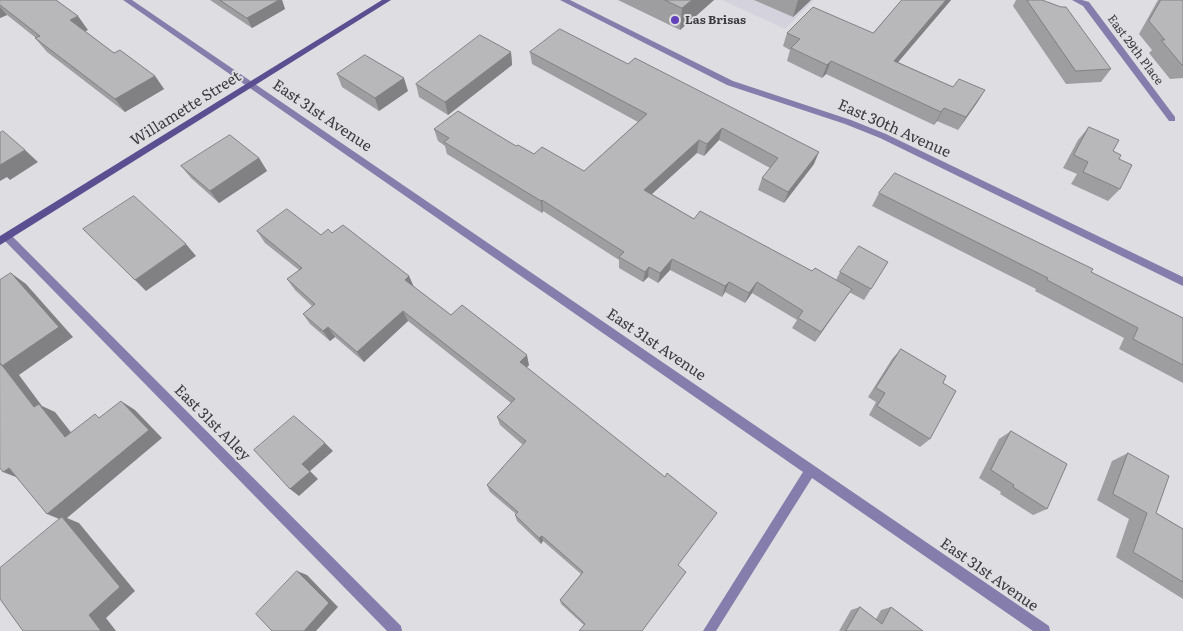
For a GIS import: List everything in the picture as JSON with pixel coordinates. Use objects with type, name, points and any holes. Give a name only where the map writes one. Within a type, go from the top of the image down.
[{"type":"main road","name":"Willamette Street","points":[[3,239],[387,0]]},
{"type":"street","name":"East 31st Avenue","points":[[126,0],[1044,631]]},
{"type":"street","name":"East 30th Avenue","points":[[564,0],[730,82],[848,122],[883,136],[1183,282]]},
{"type":"street","name":"East 29th Place","points":[[1076,0],[1087,2],[1172,119]]},
{"type":"street","name":"East 31st Alley","points":[[3,239],[396,631]]},
{"type":"street","points":[[709,631],[811,470]]},
{"type":"shaded area","points":[[722,0],[814,0],[785,29]]},
{"type":"building","points":[[0,0],[56,0],[78,16],[70,20],[114,53],[120,50],[155,76],[115,99],[35,38],[40,36],[0,5]]},
{"type":"building","points":[[220,0],[279,0],[247,18]]},
{"type":"building","points":[[665,0],[692,0],[682,8]]},
{"type":"building","points":[[902,0],[946,0],[894,61],[953,87],[959,79],[985,90],[966,117],[944,108],[941,112],[831,61],[827,65],[791,48],[800,39],[787,33],[813,7],[873,33]]},
{"type":"building","points":[[1027,0],[1042,0],[1066,7],[1111,69],[1076,71]]},
{"type":"building","points":[[1161,0],[1183,0],[1183,65],[1161,40],[1165,40],[1149,21]]},
{"type":"building","points":[[560,29],[628,64],[635,58],[819,152],[788,192],[762,178],[778,158],[722,128],[707,144],[699,140],[644,190],[694,219],[700,211],[812,271],[815,268],[852,289],[821,332],[798,318],[803,311],[757,282],[749,293],[729,282],[725,286],[672,259],[660,273],[649,267],[645,272],[619,257],[624,252],[542,200],[444,142],[449,138],[434,129],[458,111],[516,146],[518,145],[534,154],[542,147],[584,171],[647,114],[530,52]]},
{"type":"building","points":[[480,35],[511,52],[445,102],[416,84]]},
{"type":"building","points":[[365,55],[404,78],[375,98],[337,74]]},
{"type":"building","points":[[1089,127],[1119,140],[1113,151],[1121,155],[1119,159],[1132,165],[1120,189],[1083,172],[1088,162],[1074,155]]},
{"type":"building","points":[[3,131],[25,150],[0,165],[0,133]]},
{"type":"building","points":[[230,135],[259,158],[210,191],[181,166]]},
{"type":"building","points":[[895,173],[1093,269],[1091,272],[1183,318],[1183,365],[1133,339],[1138,328],[1047,280],[1048,278],[879,193]]},
{"type":"building","points":[[134,196],[186,244],[135,280],[83,229]]},
{"type":"building","points":[[287,209],[321,235],[328,229],[332,233],[343,225],[409,276],[405,280],[451,315],[462,305],[527,355],[520,362],[665,477],[667,473],[717,513],[678,565],[686,572],[642,631],[579,631],[585,624],[560,600],[583,572],[542,536],[539,538],[515,515],[518,512],[487,485],[526,441],[497,417],[515,399],[403,311],[357,352],[328,327],[323,331],[303,314],[315,304],[287,279],[302,268],[257,231]]},
{"type":"building","points":[[859,246],[888,262],[871,289],[840,272]]},
{"type":"building","points":[[11,273],[59,327],[2,366],[0,363],[0,280]]},
{"type":"building","points":[[901,349],[946,376],[943,383],[956,391],[930,439],[877,406],[885,393],[876,388]]},
{"type":"building","points":[[0,364],[34,407],[39,404],[65,437],[95,414],[99,418],[121,401],[149,430],[47,514],[9,468],[3,472],[0,468]]},
{"type":"building","points":[[294,416],[325,443],[302,464],[310,472],[290,489],[254,450]]},
{"type":"building","points":[[1011,431],[1067,464],[1047,509],[991,470]]},
{"type":"building","points":[[1128,453],[1169,476],[1156,513],[1183,529],[1183,582],[1133,552],[1147,513],[1113,494]]},
{"type":"building","points":[[62,517],[120,587],[89,615],[101,631],[23,631],[0,599],[0,568]]},
{"type":"building","points":[[297,571],[329,603],[304,631],[272,631],[256,614]]},
{"type":"building","points":[[860,607],[882,624],[891,607],[923,631],[846,631]]},
{"type":"place","name":"Las Brisas","points":[[675,20]]}]
